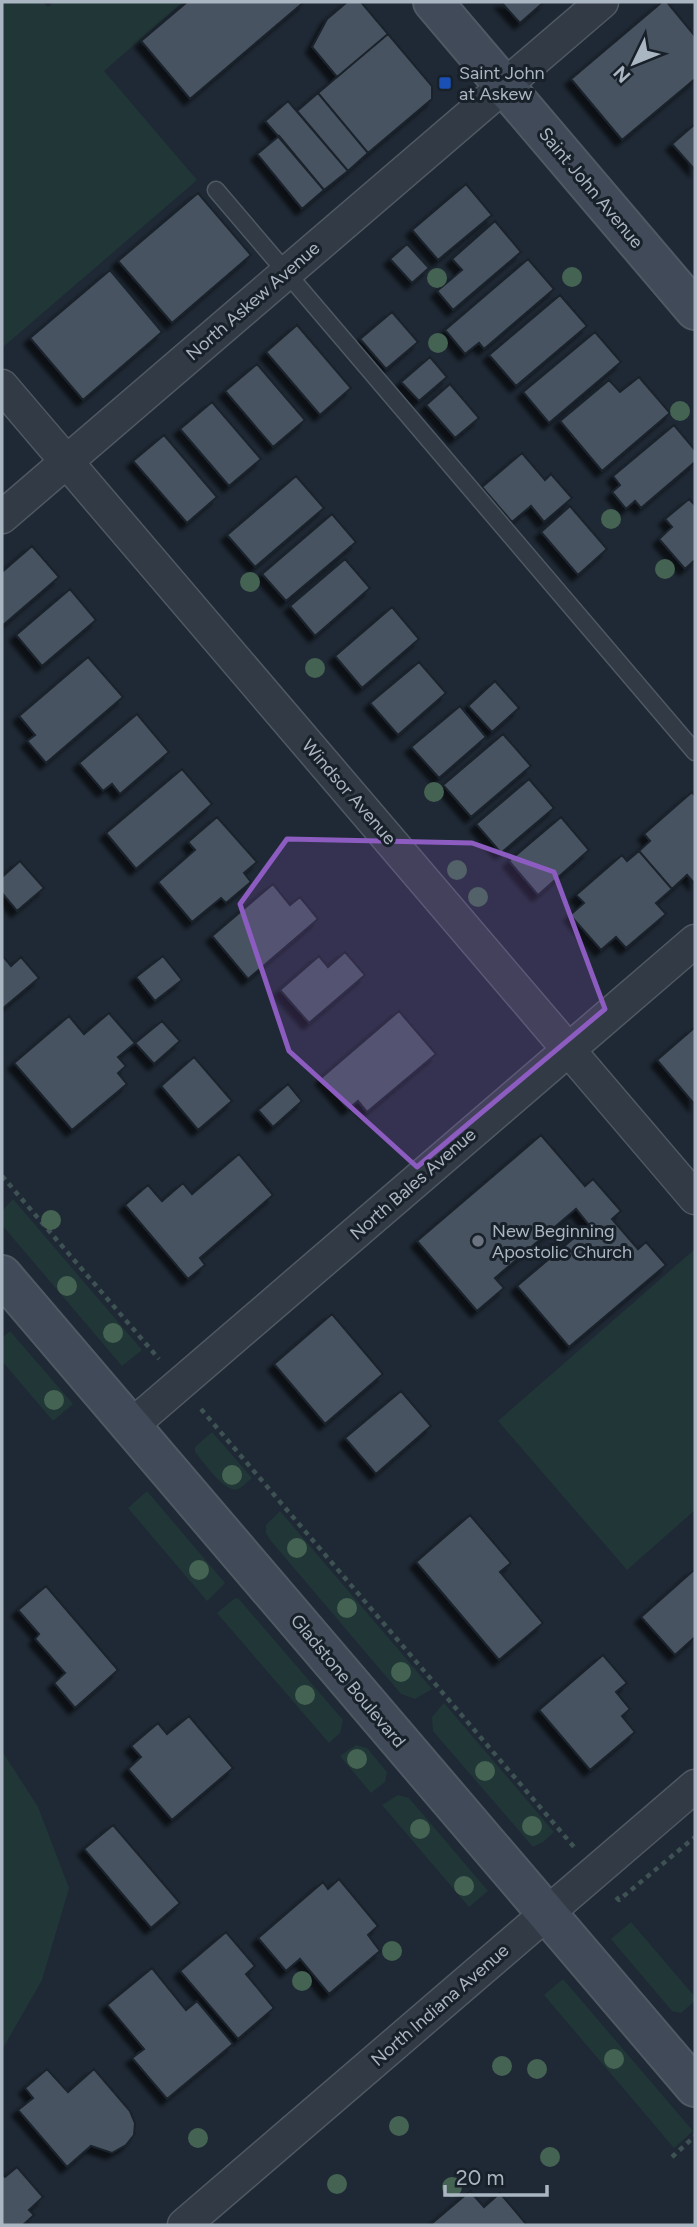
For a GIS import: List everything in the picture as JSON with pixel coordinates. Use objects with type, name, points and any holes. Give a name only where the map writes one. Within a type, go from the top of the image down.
[{"type":"street","name":"Saint John Avenue","points":[[433,2],[695,310]]},
{"type":"street","name":"North Askew Avenue","points":[[2,517],[602,2]]},
{"type":"street","name":"Windsor Avenue","points":[[2,386],[695,1198]]},
{"type":"street","name":"North Bales Avenue","points":[[131,1426],[695,941]]},
{"type":"street","name":"Gladstone Boulevard","points":[[2,1275],[695,2087]]},
{"type":"street","name":"North Indiana Avenue","points":[[184,2225],[695,1786]]},
{"type":"lane","points":[[216,190],[695,752]]},
{"type":"path","points":[[2,1176],[619,1900],[695,1837]]},
{"type":"path","points":[[672,2157],[695,2136]]},
{"type":"highlighted area","points":[[287,839],[472,843],[554,872],[605,1009],[417,1167],[289,1051],[240,904]]},
{"type":"green space","points":[[2,2],[43,2],[48,7],[54,2],[183,2],[104,71],[197,180],[2,348]]},
{"type":"green space","points":[[13,1199],[142,1350],[122,1366],[2,1225],[2,1211]]},
{"type":"green space","points":[[695,1249],[695,1510],[627,1570],[498,1421]]},
{"type":"green space","points":[[10,1331],[73,1404],[53,1421],[2,1361],[2,1338]]},
{"type":"green space","points":[[212,1432],[252,1478],[238,1489],[227,1487],[221,1482],[195,1452],[195,1447]]},
{"type":"green space","points":[[147,1491],[225,1583],[207,1601],[128,1508]]},
{"type":"green space","points":[[280,1511],[432,1689],[415,1699],[401,1694],[271,1541],[266,1533],[266,1525]]},
{"type":"green space","points":[[238,1598],[343,1720],[340,1733],[329,1743],[217,1613]]},
{"type":"green space","points":[[444,1703],[554,1832],[543,1842],[533,1847],[433,1731],[432,1717]]},
{"type":"green space","points":[[356,1745],[367,1748],[387,1772],[385,1782],[371,1793],[340,1756]]},
{"type":"green space","points":[[2,1751],[38,1807],[69,1888],[42,1980],[2,2050]]},
{"type":"green space","points":[[398,1795],[409,1798],[488,1891],[469,1907],[382,1805]]},
{"type":"green space","points":[[631,1922],[695,1997],[695,2001],[681,2013],[672,2011],[611,1939]]},
{"type":"green space","points":[[563,1979],[693,2131],[674,2148],[544,1995]]},
{"type":"building","points":[[187,2],[304,2],[190,99],[141,41]]},
{"type":"building","points":[[347,2],[361,2],[388,34],[337,77],[312,47],[327,19]]},
{"type":"building","points":[[501,2],[544,2],[520,23]]},
{"type":"building","points":[[662,2],[667,2],[695,36],[695,79],[622,140],[571,79]]},
{"type":"building","points":[[388,34],[432,86],[432,99],[368,153],[318,93]]},
{"type":"building","points":[[318,93],[368,153],[348,171],[297,111]]},
{"type":"building","points":[[288,101],[348,171],[324,190],[265,121]]},
{"type":"building","points":[[695,124],[695,170],[672,144]]},
{"type":"building","points":[[279,136],[324,190],[302,209],[257,154]]},
{"type":"building","points":[[466,184],[492,215],[438,260],[412,230]]},
{"type":"building","points":[[198,193],[251,255],[172,323],[118,261]]},
{"type":"building","points":[[495,221],[521,252],[453,310],[437,291],[462,270],[452,259]]},
{"type":"building","points":[[407,244],[429,268],[412,283],[390,259]]},
{"type":"building","points":[[528,259],[554,289],[484,349],[479,343],[465,354],[445,330]]},
{"type":"building","points":[[110,270],[162,332],[83,400],[30,338]]},
{"type":"building","points":[[560,295],[587,326],[516,386],[489,355]]},
{"type":"building","points":[[392,312],[418,342],[386,369],[360,339]]},
{"type":"building","points":[[297,325],[351,388],[320,415],[266,352]]},
{"type":"building","points":[[595,332],[621,362],[549,423],[523,392]]},
{"type":"building","points":[[430,357],[447,377],[419,401],[401,382]]},
{"type":"building","points":[[257,364],[305,420],[273,447],[225,391]]},
{"type":"building","points":[[639,377],[670,413],[602,471],[560,421],[609,380],[620,392]]},
{"type":"building","points":[[450,384],[479,418],[455,438],[426,405]]},
{"type":"building","points":[[212,402],[261,459],[229,486],[180,429]]},
{"type":"building","points":[[674,425],[695,450],[695,462],[641,508],[635,501],[626,509],[612,492],[620,485],[613,476]]},
{"type":"building","points":[[164,435],[217,497],[187,523],[133,461]]},
{"type":"building","points":[[522,453],[545,480],[551,474],[572,498],[544,522],[531,506],[512,522],[482,487]]},
{"type":"building","points":[[296,476],[324,508],[255,567],[227,535]]},
{"type":"building","points":[[689,499],[695,505],[695,560],[685,569],[659,539],[672,527],[665,519]]},
{"type":"building","points":[[570,506],[607,549],[578,575],[541,532]]},
{"type":"building","points":[[332,514],[356,542],[286,601],[262,574]]},
{"type":"building","points":[[32,546],[59,577],[2,626],[2,572]]},
{"type":"building","points":[[345,559],[370,588],[315,636],[290,606]]},
{"type":"building","points":[[70,589],[96,620],[42,666],[16,635]]},
{"type":"building","points":[[392,607],[419,639],[362,688],[335,656]]},
{"type":"building","points":[[88,657],[123,697],[46,763],[27,741],[35,735],[19,716]]},
{"type":"building","points":[[419,662],[446,693],[398,735],[370,703]]},
{"type":"building","points":[[495,681],[519,708],[492,732],[468,706]]},
{"type":"building","points":[[460,706],[486,737],[439,778],[411,747]]},
{"type":"building","points":[[137,714],[169,752],[120,794],[112,784],[103,791],[79,763]]},
{"type":"building","points":[[503,734],[531,766],[471,817],[443,785]]},
{"type":"building","points":[[182,769],[212,804],[136,869],[106,833]]},
{"type":"building","points":[[529,779],[554,808],[501,853],[476,824]]},
{"type":"building","points":[[692,792],[695,796],[695,884],[687,875],[672,889],[639,851],[650,841],[644,834]]},
{"type":"building","points":[[217,817],[257,862],[244,873],[251,882],[226,903],[221,898],[192,922],[158,882],[195,850],[188,842]]},
{"type":"building","points":[[561,817],[589,850],[538,895],[509,861]]},
{"type":"building","points":[[639,851],[672,889],[656,903],[666,914],[626,948],[616,937],[601,950],[570,915],[584,903],[576,895],[622,855],[627,861]]},
{"type":"building","points":[[20,861],[44,888],[17,911],[2,893],[2,877]]},
{"type":"building","points":[[273,884],[290,905],[300,897],[318,919],[248,979],[212,936]]},
{"type":"building","points":[[345,952],[365,975],[309,1023],[280,990],[319,956],[328,967]]},
{"type":"building","points":[[2,955],[11,966],[21,957],[39,978],[2,1009]]},
{"type":"building","points":[[163,956],[182,980],[155,1001],[136,977]]},
{"type":"building","points":[[399,1011],[436,1054],[367,1112],[358,1101],[348,1109],[321,1078]]},
{"type":"building","points":[[109,1013],[135,1043],[118,1057],[126,1066],[118,1073],[127,1084],[72,1130],[14,1063],[69,1016],[84,1034]]},
{"type":"building","points":[[162,1021],[180,1041],[154,1064],[135,1043]]},
{"type":"building","points":[[694,1028],[695,1030],[695,1105],[657,1060]]},
{"type":"building","points":[[194,1057],[232,1101],[198,1130],[161,1086]]},
{"type":"building","points":[[288,1084],[302,1101],[273,1127],[258,1110]]},
{"type":"building","name":"New Beginning Apostolic Church","points":[[541,1135],[585,1186],[593,1179],[621,1211],[612,1219],[638,1249],[646,1242],[666,1265],[569,1347],[517,1286],[589,1225],[576,1209],[495,1278],[504,1288],[477,1311],[417,1241]]},
{"type":"building","points":[[239,1154],[273,1195],[200,1258],[205,1265],[188,1279],[125,1205],[148,1185],[162,1201],[183,1183],[192,1194]]},
{"type":"building","points":[[332,1314],[383,1374],[325,1424],[274,1364]]},
{"type":"building","points":[[401,1391],[431,1426],[376,1474],[345,1438]]},
{"type":"building","points":[[470,1515],[511,1563],[500,1572],[543,1623],[499,1660],[416,1562]]},
{"type":"building","points":[[695,1569],[695,1637],[675,1655],[641,1617]]},
{"type":"building","points":[[46,1586],[118,1670],[75,1708],[54,1683],[65,1673],[35,1639],[39,1634],[18,1610]]},
{"type":"building","points":[[603,1655],[627,1683],[616,1692],[630,1709],[622,1716],[635,1732],[590,1770],[539,1710]]},
{"type":"building","points":[[189,1716],[233,1768],[172,1820],[128,1769],[141,1757],[131,1746],[158,1723],[167,1734]]},
{"type":"building","points":[[113,1825],[180,1903],[151,1928],[84,1849]]},
{"type":"building","points":[[339,1879],[378,1926],[368,1935],[380,1951],[329,1994],[300,1959],[286,1971],[258,1938],[323,1882],[328,1889]]},
{"type":"building","points":[[226,1932],[255,1966],[246,1974],[274,2008],[238,2039],[180,1971]]},
{"type":"building","points":[[152,1968],[186,2010],[197,2001],[233,2044],[167,2099],[132,2058],[144,2049],[107,2005]]},
{"type":"building","points":[[47,2069],[68,2092],[94,2069],[130,2111],[135,2123],[134,2135],[126,2145],[112,2153],[91,2146],[67,2167],[18,2110],[33,2098],[25,2088]]},
{"type":"building","points":[[17,2167],[43,2197],[29,2210],[34,2215],[23,2225],[2,2225],[2,2174],[5,2177]]},
{"type":"building","points":[[470,2191],[484,2207],[500,2193],[527,2225],[430,2225]]},
{"type":"place","name":"Saint John at Askew","points":[[445,83]]},
{"type":"place","name":"New Beginning Apostolic Church","points":[[478,1241]]}]
